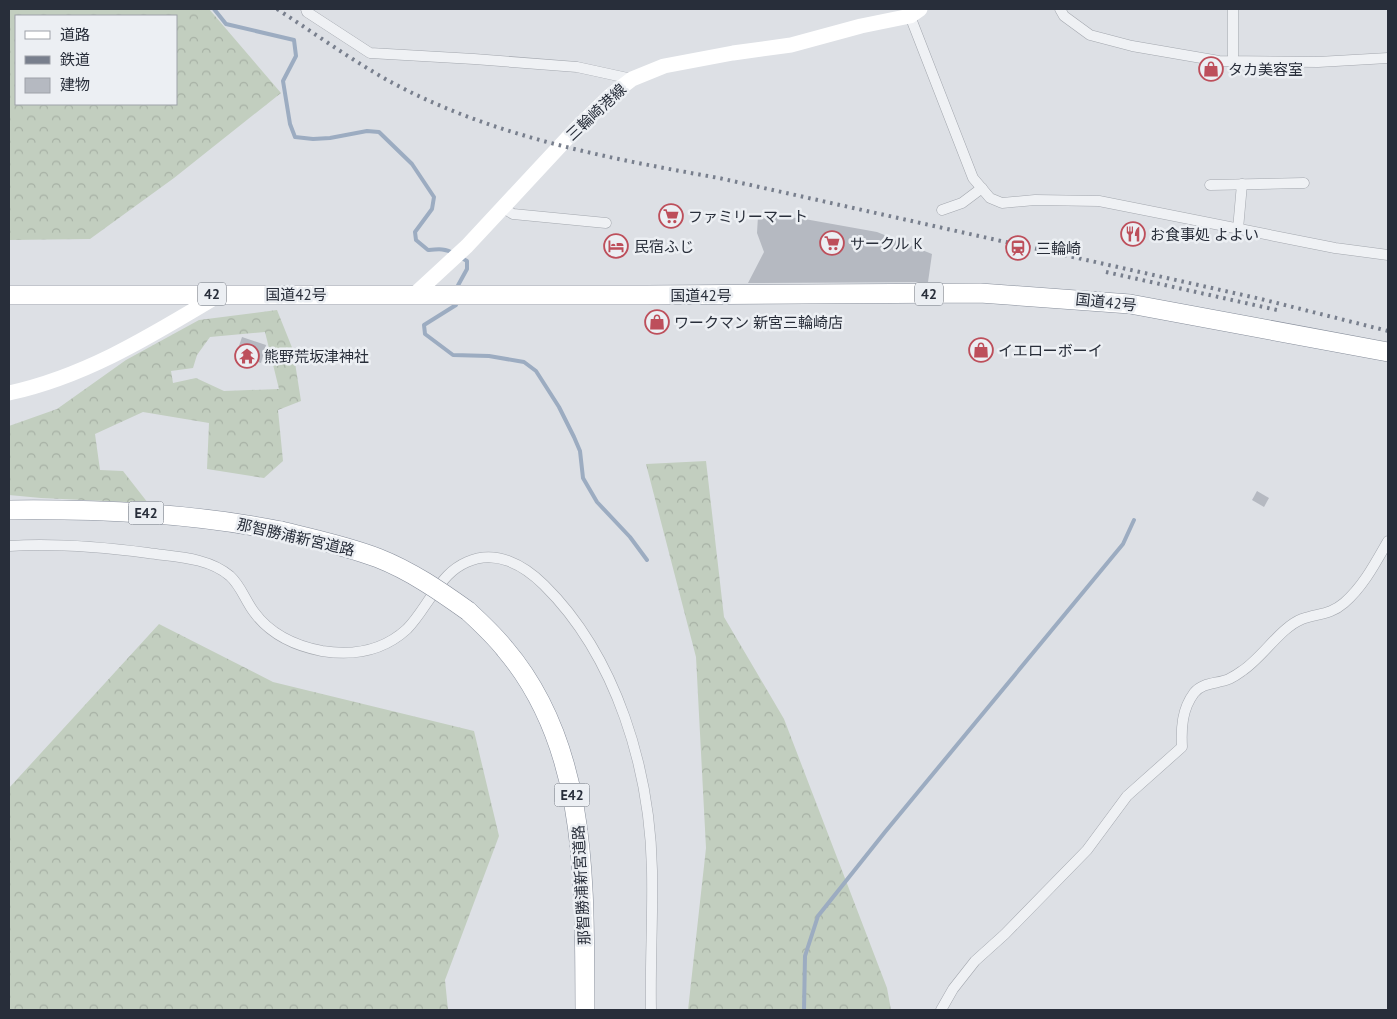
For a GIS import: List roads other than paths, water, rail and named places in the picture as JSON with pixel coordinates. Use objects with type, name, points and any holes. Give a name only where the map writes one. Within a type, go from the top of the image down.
[{"type":"highway","name":"国道42号","points":[[9,295],[980,293],[1042,296],[1130,304],[1388,352]]},
{"type":"highway","name":"那智勝浦新宮道路","points":[[9,510],[64,509],[161,513],[238,523],[281,531],[330,542],[378,558],[412,575],[442,593],[468,612],[506,650],[524,675],[551,726],[562,756],[577,820],[582,860],[585,913],[585,1010]]},
{"type":"main road","name":"三輪崎港線","points":[[415,294],[467,246],[574,131],[610,96],[632,78],[664,66],[733,53],[791,45],[913,11]]},
{"type":"main road","points":[[9,393],[29,389],[66,377],[101,362],[220,294]]},
{"type":"street","points":[[306,9],[307,12],[370,53],[577,67],[632,78]]},
{"type":"street","points":[[1060,9],[1064,16],[1090,34],[1132,46],[1219,61],[1318,62],[1388,58]]},
{"type":"street","points":[[1233,9],[1234,60]]},
{"type":"street","points":[[913,11],[973,178],[990,198],[1002,203],[1035,200],[1099,201],[1335,248],[1388,255]]},
{"type":"street","points":[[1210,185],[1304,183]]},
{"type":"street","points":[[1238,229],[1242,184]]},
{"type":"street","points":[[942,210],[962,203],[982,188]]},
{"type":"street","points":[[503,208],[512,214],[606,223]]},
{"type":"street","points":[[941,1010],[953,989],[975,961],[1005,934],[1087,850],[1127,796],[1182,747],[1181,733],[1185,709],[1195,691],[1203,686],[1228,680],[1243,670],[1290,626],[1302,619],[1334,611],[1345,603],[1355,593],[1388,541]]},
{"type":"street","points":[[9,546],[98,547],[188,558],[211,565],[229,575],[239,586],[254,612],[268,628],[302,646],[337,653],[355,653],[372,649],[394,639],[409,627],[448,574],[467,562],[482,557],[490,557],[518,564],[539,580],[554,595],[569,612],[587,638],[612,686],[629,728],[638,764],[648,820],[652,868],[651,1010]]},
{"type":"waterway","points":[[214,9],[226,24],[294,40],[296,56],[283,81],[290,124],[295,137],[330,138],[367,131],[379,132],[412,164],[434,197],[432,209],[415,232],[416,240],[428,250],[439,249],[454,254]]},
{"type":"waterway","points":[[456,289],[467,269],[467,261],[460,257]]},
{"type":"waterway","points":[[456,301],[456,305],[424,325],[425,334],[453,355],[489,356],[524,362],[536,371],[559,407],[574,437],[580,451],[583,478],[597,502],[630,537],[647,560]]},
{"type":"waterway","points":[[804,1010],[805,956],[818,916],[1123,544],[1134,520]]},
{"type":"railway","points":[[277,9],[389,81],[467,117],[508,131],[592,153],[719,178],[1261,299],[1388,331]]},
{"type":"railway","points":[[1106,272],[1277,310]]},
{"type":"place","name":"タカ美容室","points":[[1211,69]]},
{"type":"place","name":"ファミリーマート","points":[[671,216]]},
{"type":"place","name":"お食事処 よよい","points":[[1133,234]]},
{"type":"place","name":"サークル K","points":[[832,243]]},
{"type":"place","name":"民宿ふじ","points":[[616,246]]},
{"type":"place","name":"三輪崎","points":[[1018,248]]},
{"type":"place","name":"ワークマン 新宮三輪崎店","points":[[657,322]]},
{"type":"place","name":"イエローボーイ","points":[[981,350]]},
{"type":"place","name":"熊野荒坂津神社","points":[[247,356]]}]
